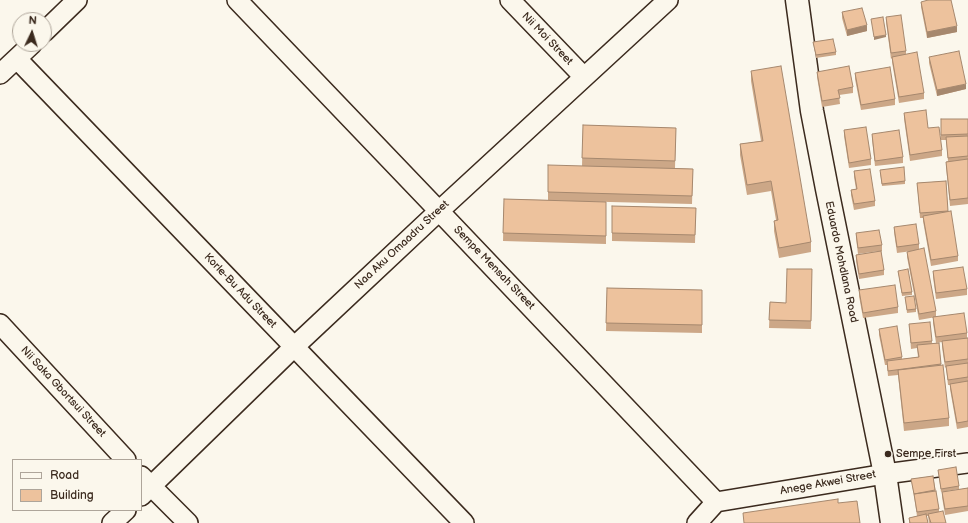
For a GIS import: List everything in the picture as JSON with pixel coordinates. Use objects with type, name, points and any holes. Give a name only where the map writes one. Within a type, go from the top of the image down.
[{"type":"main road","name":"Eduardo Mohdlana Road","points":[[797,0],[812,111],[885,474],[892,523]]},
{"type":"street","points":[[52,24],[77,0]]},
{"type":"street","name":"Sempe Mensah Street","points":[[237,0],[716,502]]},
{"type":"street","name":"Nii Moi Street","points":[[510,0],[584,78]]},
{"type":"street","name":"Naa Aku Omaadru Street","points":[[144,486],[668,0]]},
{"type":"street","points":[[0,74],[24,52]]},
{"type":"street","name":"Korle-Bu Adu Street","points":[[17,59],[464,523]]},
{"type":"street","name":"Nii Saka Gbortsui Street","points":[[0,324],[125,459]]},
{"type":"street","name":"Anege Akwei Street","points":[[716,502],[885,474],[968,463]]},
{"type":"street","points":[[144,486],[188,523]]},
{"type":"street","points":[[697,523],[716,502]]},
{"type":"street","points":[[112,523],[125,511]]},
{"type":"building","points":[[928,0],[951,0],[957,26],[927,32],[921,2]]},
{"type":"building","points":[[862,8],[867,25],[847,30],[842,12]]},
{"type":"building","points":[[901,15],[906,51],[891,53],[886,17]]},
{"type":"building","points":[[883,17],[886,35],[874,37],[871,19]]},
{"type":"building","points":[[833,39],[836,52],[816,55],[813,42]]},
{"type":"building","points":[[959,51],[966,84],[937,90],[929,57]]},
{"type":"building","points":[[917,52],[924,93],[899,97],[892,57]]},
{"type":"building","points":[[781,66],[811,242],[779,248],[774,221],[778,220],[771,181],[747,185],[740,144],[763,141],[751,71]]},
{"type":"building","points":[[849,66],[853,87],[838,90],[840,98],[822,101],[817,72]]},
{"type":"building","points":[[890,67],[895,99],[861,105],[855,73]]},
{"type":"building","points":[[926,110],[928,128],[939,127],[942,150],[910,155],[904,113]]},
{"type":"building","points":[[941,119],[968,119],[968,134],[941,135]]},
{"type":"building","points":[[583,125],[676,128],[675,161],[582,158]]},
{"type":"building","points":[[866,127],[871,159],[849,163],[844,130]]},
{"type":"building","points":[[899,130],[903,157],[875,161],[872,134]]},
{"type":"building","points":[[968,136],[968,156],[948,158],[946,137]]},
{"type":"building","points":[[968,159],[968,198],[950,200],[946,162]]},
{"type":"building","points":[[548,165],[693,169],[692,196],[548,192]]},
{"type":"building","points":[[904,167],[905,181],[882,184],[880,170]]},
{"type":"building","points":[[870,169],[875,201],[854,204],[851,190],[857,189],[854,171]]},
{"type":"building","points":[[946,181],[948,211],[920,213],[917,183]]},
{"type":"building","points":[[504,199],[606,202],[606,236],[503,233]]},
{"type":"building","points":[[612,206],[696,208],[695,235],[612,233]]},
{"type":"building","points":[[951,211],[958,256],[931,260],[923,216]]},
{"type":"building","points":[[916,224],[919,244],[897,247],[894,227]]},
{"type":"building","points":[[879,230],[882,245],[858,248],[856,233]]},
{"type":"building","points":[[924,248],[936,311],[919,314],[907,252]]},
{"type":"building","points":[[881,251],[884,270],[859,274],[856,255]]},
{"type":"building","points":[[963,267],[967,289],[936,293],[933,271]]},
{"type":"building","points":[[787,269],[812,269],[811,321],[769,320],[770,302],[786,303]]},
{"type":"building","points":[[908,269],[912,292],[902,293],[898,271]]},
{"type":"building","points":[[895,285],[898,307],[863,313],[859,290]]},
{"type":"building","points":[[607,288],[702,290],[702,325],[606,323]]},
{"type":"building","points":[[914,296],[916,309],[907,310],[905,297]]},
{"type":"building","points":[[964,313],[967,333],[936,337],[933,317]]},
{"type":"building","points":[[930,322],[932,341],[911,343],[909,324]]},
{"type":"building","points":[[897,326],[902,357],[885,360],[879,329]]},
{"type":"building","points":[[968,338],[968,359],[945,362],[942,341]]},
{"type":"building","points":[[939,343],[941,364],[888,371],[887,361],[919,357],[917,345]]},
{"type":"building","points":[[968,363],[968,377],[948,380],[946,366]]},
{"type":"building","points":[[943,365],[949,418],[904,423],[898,370]]},
{"type":"building","points":[[968,381],[968,421],[957,423],[950,384]]},
{"type":"building","points":[[956,467],[959,486],[941,489],[938,470]]},
{"type":"building","points":[[933,476],[935,490],[914,494],[911,479]]},
{"type":"building","points":[[968,488],[968,506],[945,509],[942,492]]},
{"type":"building","points":[[936,491],[939,509],[917,512],[914,494]]},
{"type":"building","points":[[838,499],[838,503],[857,501],[860,523],[744,523],[743,513]]},
{"type":"building","points":[[943,511],[946,523],[931,523],[928,514]]},
{"type":"building","points":[[926,514],[928,523],[910,523],[909,518]]},
{"type":"place","name":"Sempe First","points":[[888,454]]}]
